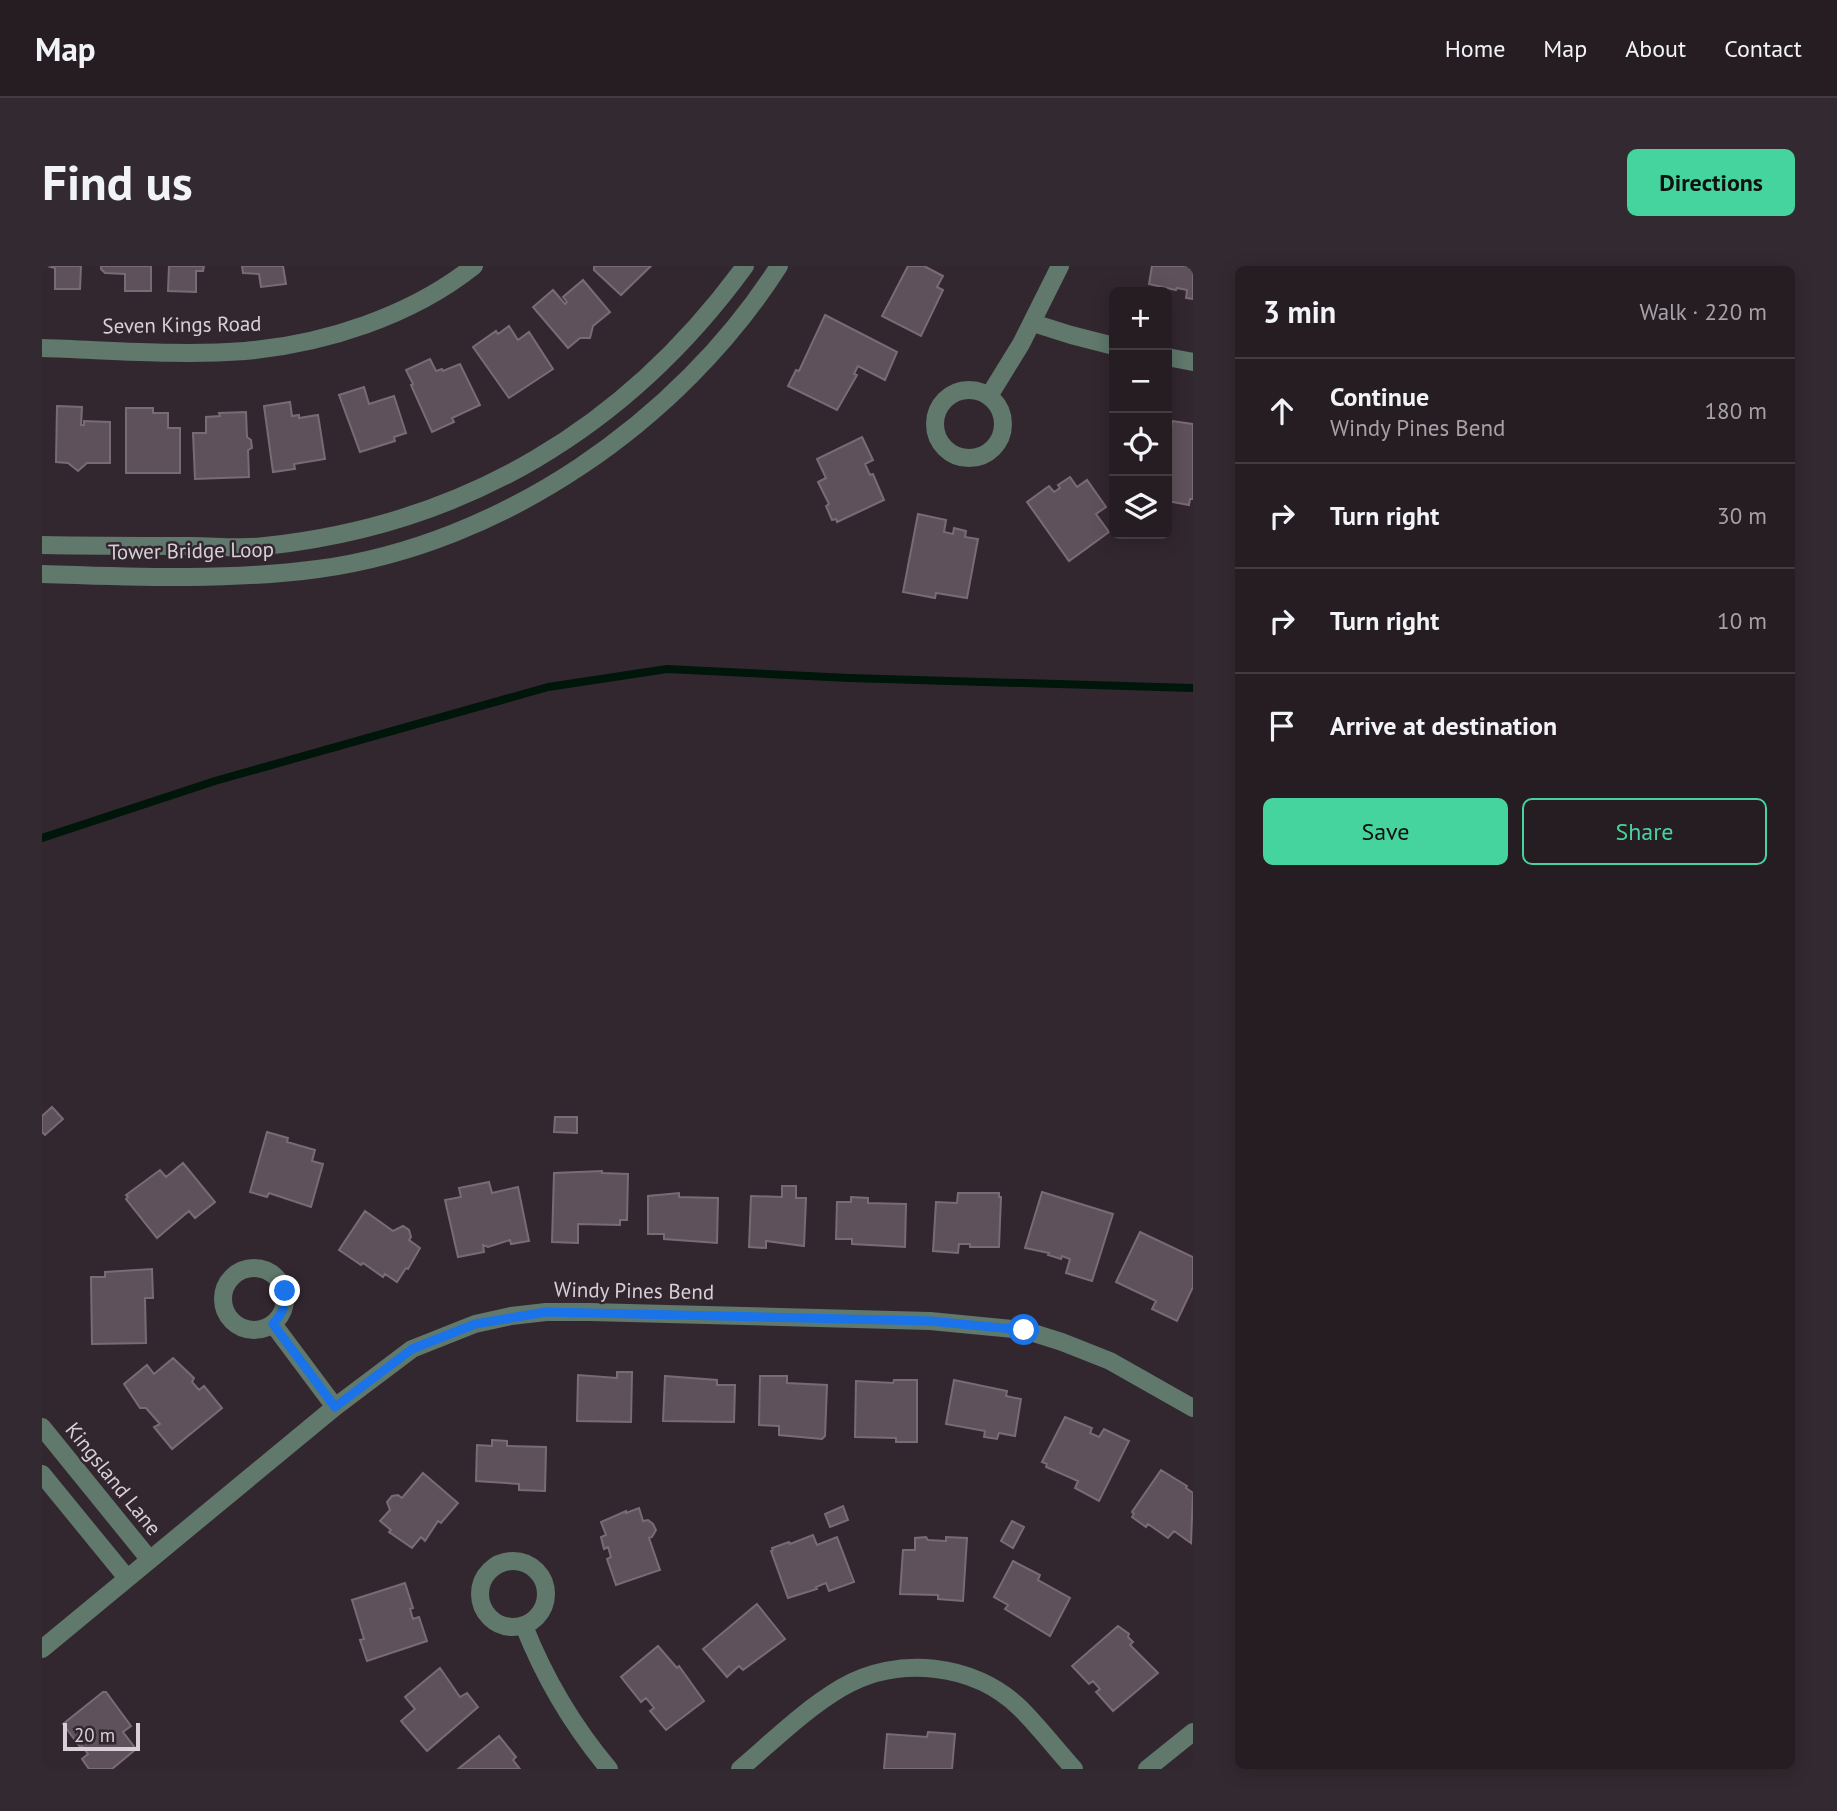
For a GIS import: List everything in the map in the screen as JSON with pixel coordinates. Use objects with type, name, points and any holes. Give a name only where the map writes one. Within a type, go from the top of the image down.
[{"type":"street","name":"Seven Kings Road","points":[[42,348],[205,352],[247,351],[292,344],[343,332],[387,316],[419,301],[474,266]]},
{"type":"street","name":"Tower Bridge Loop","points":[[42,545],[262,547],[375,527],[435,508],[482,489],[547,454],[588,426],[636,388],[689,336],[745,266]]},
{"type":"street","name":"Tower Bridge Loop","points":[[42,574],[248,577],[320,569],[392,554],[442,537],[503,510],[615,442],[676,391],[721,344],[779,266]]},
{"type":"street","points":[[989,396],[1032,323],[1060,266]]},
{"type":"street","points":[[1032,323],[1109,345]]},
{"type":"street","points":[[1172,358],[1193,362]]},
{"type":"street","name":"Windy Pines Bend","points":[[42,1649],[335,1407],[412,1349],[475,1324],[511,1316],[546,1312],[590,1312],[930,1321],[1024,1330],[1110,1362],[1193,1408]]},
{"type":"street","points":[[273,1324],[335,1407]]},
{"type":"street","name":"Kingsland Lane","points":[[42,1427],[149,1559]]},
{"type":"street","points":[[42,1474],[127,1577]]},
{"type":"street","points":[[524,1626],[550,1686],[577,1729],[609,1769]]},
{"type":"street","points":[[740,1769],[815,1704],[844,1686],[875,1674],[902,1668],[933,1668],[962,1674],[996,1689],[1019,1707],[1074,1769]]},
{"type":"street","points":[[1147,1769],[1193,1732]]},
{"type":"building","points":[[47,266],[81,266],[80,289],[55,289],[55,268]]},
{"type":"building","points":[[101,266],[151,266],[151,291],[125,291],[125,274],[105,273]]},
{"type":"building","points":[[169,266],[204,266],[203,271],[196,271],[196,292],[168,291]]},
{"type":"building","points":[[242,266],[283,266],[286,284],[261,287],[259,274],[243,273]]},
{"type":"building","points":[[594,266],[651,266],[621,295],[594,270]]},
{"type":"building","points":[[908,266],[924,266],[943,276],[937,287],[943,290],[921,336],[882,316]]},
{"type":"building","points":[[1152,266],[1193,266],[1193,299],[1186,298],[1187,290],[1149,284]]},
{"type":"building","points":[[583,280],[610,312],[593,326],[590,338],[580,338],[568,348],[533,307],[553,290],[565,304],[567,302],[563,297]]},
{"type":"building","points":[[825,315],[897,352],[885,380],[858,366],[854,374],[857,375],[837,410],[788,386],[796,370],[799,371]]},
{"type":"building","points":[[509,326],[518,340],[529,332],[553,369],[509,398],[473,347],[496,331],[498,334]]},
{"type":"building","points":[[430,359],[436,371],[460,364],[480,405],[452,418],[454,422],[432,432],[406,370]]},
{"type":"building","points":[[364,387],[369,404],[394,396],[406,433],[394,437],[395,441],[360,452],[339,395]]},
{"type":"building","points":[[290,402],[292,416],[299,415],[299,418],[318,415],[325,459],[294,464],[295,469],[273,472],[264,406]]},
{"type":"building","points":[[57,406],[82,407],[81,425],[84,425],[84,421],[110,422],[110,463],[87,463],[78,471],[68,463],[56,462]]},
{"type":"building","points":[[126,408],[153,408],[153,413],[168,413],[168,428],[180,428],[180,473],[126,473]]},
{"type":"building","points":[[246,412],[247,437],[251,440],[252,448],[248,450],[249,477],[195,479],[193,433],[206,433],[206,417],[220,416],[219,413]]},
{"type":"building","points":[[1172,421],[1193,424],[1193,499],[1190,499],[1189,505],[1172,502]]},
{"type":"building","points":[[862,437],[873,460],[865,464],[870,475],[873,474],[884,500],[837,522],[836,519],[832,520],[826,506],[829,504],[818,482],[826,478],[817,459]]},
{"type":"building","points":[[1070,477],[1077,487],[1087,480],[1106,507],[1096,514],[1109,532],[1069,561],[1027,502],[1049,486],[1054,492],[1060,488],[1058,485]]},
{"type":"building","points":[[918,514],[946,520],[944,532],[953,534],[954,528],[966,531],[965,537],[978,539],[967,598],[936,593],[935,598],[903,592]]},
{"type":"building","points":[[52,1107],[63,1119],[45,1135],[42,1132],[42,1116]]},
{"type":"building","points":[[555,1117],[577,1117],[577,1133],[554,1132]]},
{"type":"building","points":[[267,1132],[288,1138],[287,1142],[315,1150],[312,1161],[323,1164],[311,1207],[269,1193],[267,1197],[250,1192]]},
{"type":"building","points":[[183,1163],[215,1202],[195,1218],[189,1211],[157,1238],[126,1199],[126,1195],[160,1170],[166,1177]]},
{"type":"building","points":[[602,1171],[628,1174],[627,1220],[620,1220],[620,1225],[578,1224],[578,1243],[552,1242],[554,1173]]},
{"type":"building","points":[[489,1182],[492,1193],[518,1187],[529,1241],[511,1244],[510,1240],[488,1247],[483,1245],[484,1252],[458,1257],[445,1200],[461,1197],[459,1188]]},
{"type":"building","points":[[782,1186],[796,1186],[796,1198],[806,1198],[804,1246],[766,1241],[766,1248],[749,1247],[751,1196],[782,1197]]},
{"type":"building","points":[[1042,1192],[1113,1214],[1092,1281],[1066,1273],[1070,1259],[1062,1256],[1061,1259],[1048,1255],[1049,1253],[1025,1248]]},
{"type":"building","points":[[679,1193],[679,1197],[718,1198],[717,1243],[664,1239],[664,1234],[648,1234],[648,1196]]},
{"type":"building","points":[[958,1193],[999,1193],[999,1247],[970,1247],[970,1244],[959,1244],[958,1253],[933,1251],[936,1202],[957,1203]]},
{"type":"building","points":[[851,1197],[868,1198],[868,1203],[906,1204],[905,1247],[852,1244],[852,1239],[836,1239],[837,1202],[851,1202]]},
{"type":"building","points":[[365,1211],[393,1231],[403,1226],[409,1230],[409,1240],[420,1248],[397,1282],[385,1274],[383,1277],[363,1263],[361,1265],[339,1250]]},
{"type":"building","points":[[1140,1232],[1193,1257],[1193,1287],[1177,1321],[1152,1309],[1156,1301],[1116,1282]]},
{"type":"building","points":[[152,1269],[153,1298],[145,1298],[146,1343],[92,1344],[91,1277],[105,1277],[105,1272]]},
{"type":"building","points":[[173,1358],[194,1378],[192,1382],[199,1390],[204,1386],[222,1408],[172,1449],[154,1427],[160,1424],[146,1408],[140,1408],[124,1384],[147,1365],[154,1374]]},
{"type":"building","points":[[617,1372],[632,1372],[631,1422],[577,1421],[578,1375],[617,1378]]},
{"type":"building","points":[[665,1376],[717,1380],[717,1385],[735,1385],[734,1422],[663,1421]]},
{"type":"building","points":[[760,1376],[787,1376],[787,1383],[827,1385],[825,1436],[822,1439],[779,1435],[779,1426],[759,1425]]},
{"type":"building","points":[[894,1380],[917,1380],[917,1442],[896,1442],[896,1438],[855,1437],[856,1381],[893,1383]]},
{"type":"building","points":[[954,1380],[1007,1391],[1006,1396],[1021,1399],[1015,1436],[999,1433],[997,1439],[984,1437],[985,1431],[946,1424]]},
{"type":"building","points":[[1065,1417],[1092,1428],[1090,1433],[1099,1437],[1104,1429],[1129,1441],[1099,1501],[1075,1488],[1078,1481],[1046,1467],[1047,1464],[1042,1462]]},
{"type":"building","points":[[492,1440],[507,1441],[507,1446],[546,1447],[545,1491],[519,1490],[519,1484],[476,1481],[477,1445],[492,1446]]},
{"type":"building","points":[[1161,1470],[1187,1486],[1193,1493],[1191,1543],[1174,1531],[1168,1538],[1132,1517],[1132,1512]]},
{"type":"building","points":[[423,1473],[458,1503],[441,1523],[438,1521],[425,1541],[421,1537],[412,1548],[389,1532],[391,1530],[380,1521],[390,1510],[387,1502],[392,1496],[398,1495],[402,1498]]},
{"type":"building","points":[[843,1506],[848,1520],[830,1527],[825,1514]]},
{"type":"building","points":[[639,1508],[643,1521],[648,1520],[656,1530],[649,1538],[660,1570],[616,1585],[607,1559],[611,1557],[608,1547],[604,1549],[601,1537],[606,1535],[601,1522]]},
{"type":"building","points":[[1012,1521],[1024,1527],[1013,1548],[1001,1541]]},
{"type":"building","points":[[813,1535],[817,1545],[837,1537],[854,1582],[829,1591],[826,1583],[816,1587],[817,1589],[788,1598],[772,1548]]},
{"type":"building","points":[[926,1537],[928,1540],[946,1541],[946,1537],[967,1538],[963,1601],[938,1599],[938,1595],[900,1594],[903,1550],[915,1550],[915,1538]]},
{"type":"building","points":[[1013,1561],[1040,1575],[1038,1580],[1070,1598],[1050,1636],[1005,1609],[1008,1605],[994,1597]]},
{"type":"building","points":[[405,1583],[413,1608],[410,1609],[413,1619],[419,1617],[427,1641],[367,1661],[360,1640],[364,1639],[352,1600]]},
{"type":"building","points":[[757,1604],[785,1639],[743,1670],[739,1666],[727,1677],[703,1649]]},
{"type":"building","points":[[1118,1626],[1129,1634],[1128,1637],[1133,1642],[1130,1645],[1158,1673],[1113,1711],[1096,1692],[1100,1689],[1093,1681],[1089,1684],[1072,1666]]},
{"type":"building","points":[[658,1646],[677,1668],[679,1666],[704,1701],[666,1730],[650,1711],[654,1708],[646,1698],[641,1702],[621,1677]]},
{"type":"building","points":[[440,1668],[460,1697],[467,1693],[478,1707],[427,1751],[401,1721],[415,1709],[405,1697]]},
{"type":"building","points":[[106,1692],[131,1726],[123,1732],[136,1749],[112,1769],[89,1769],[82,1759],[88,1754],[63,1724]]},
{"type":"building","points":[[928,1732],[955,1734],[952,1769],[884,1769],[887,1734],[927,1737]]},
{"type":"building","points":[[499,1736],[516,1757],[513,1760],[520,1769],[458,1769]]},
{"type":"waterway","points":[[42,838],[215,781],[548,687],[667,669],[849,678],[1193,688]]},
{"type":"route","points":[[285,1291],[285,1304],[281,1315],[273,1324],[335,1407],[412,1349],[475,1324],[546,1312],[930,1321],[1024,1330]]}]
